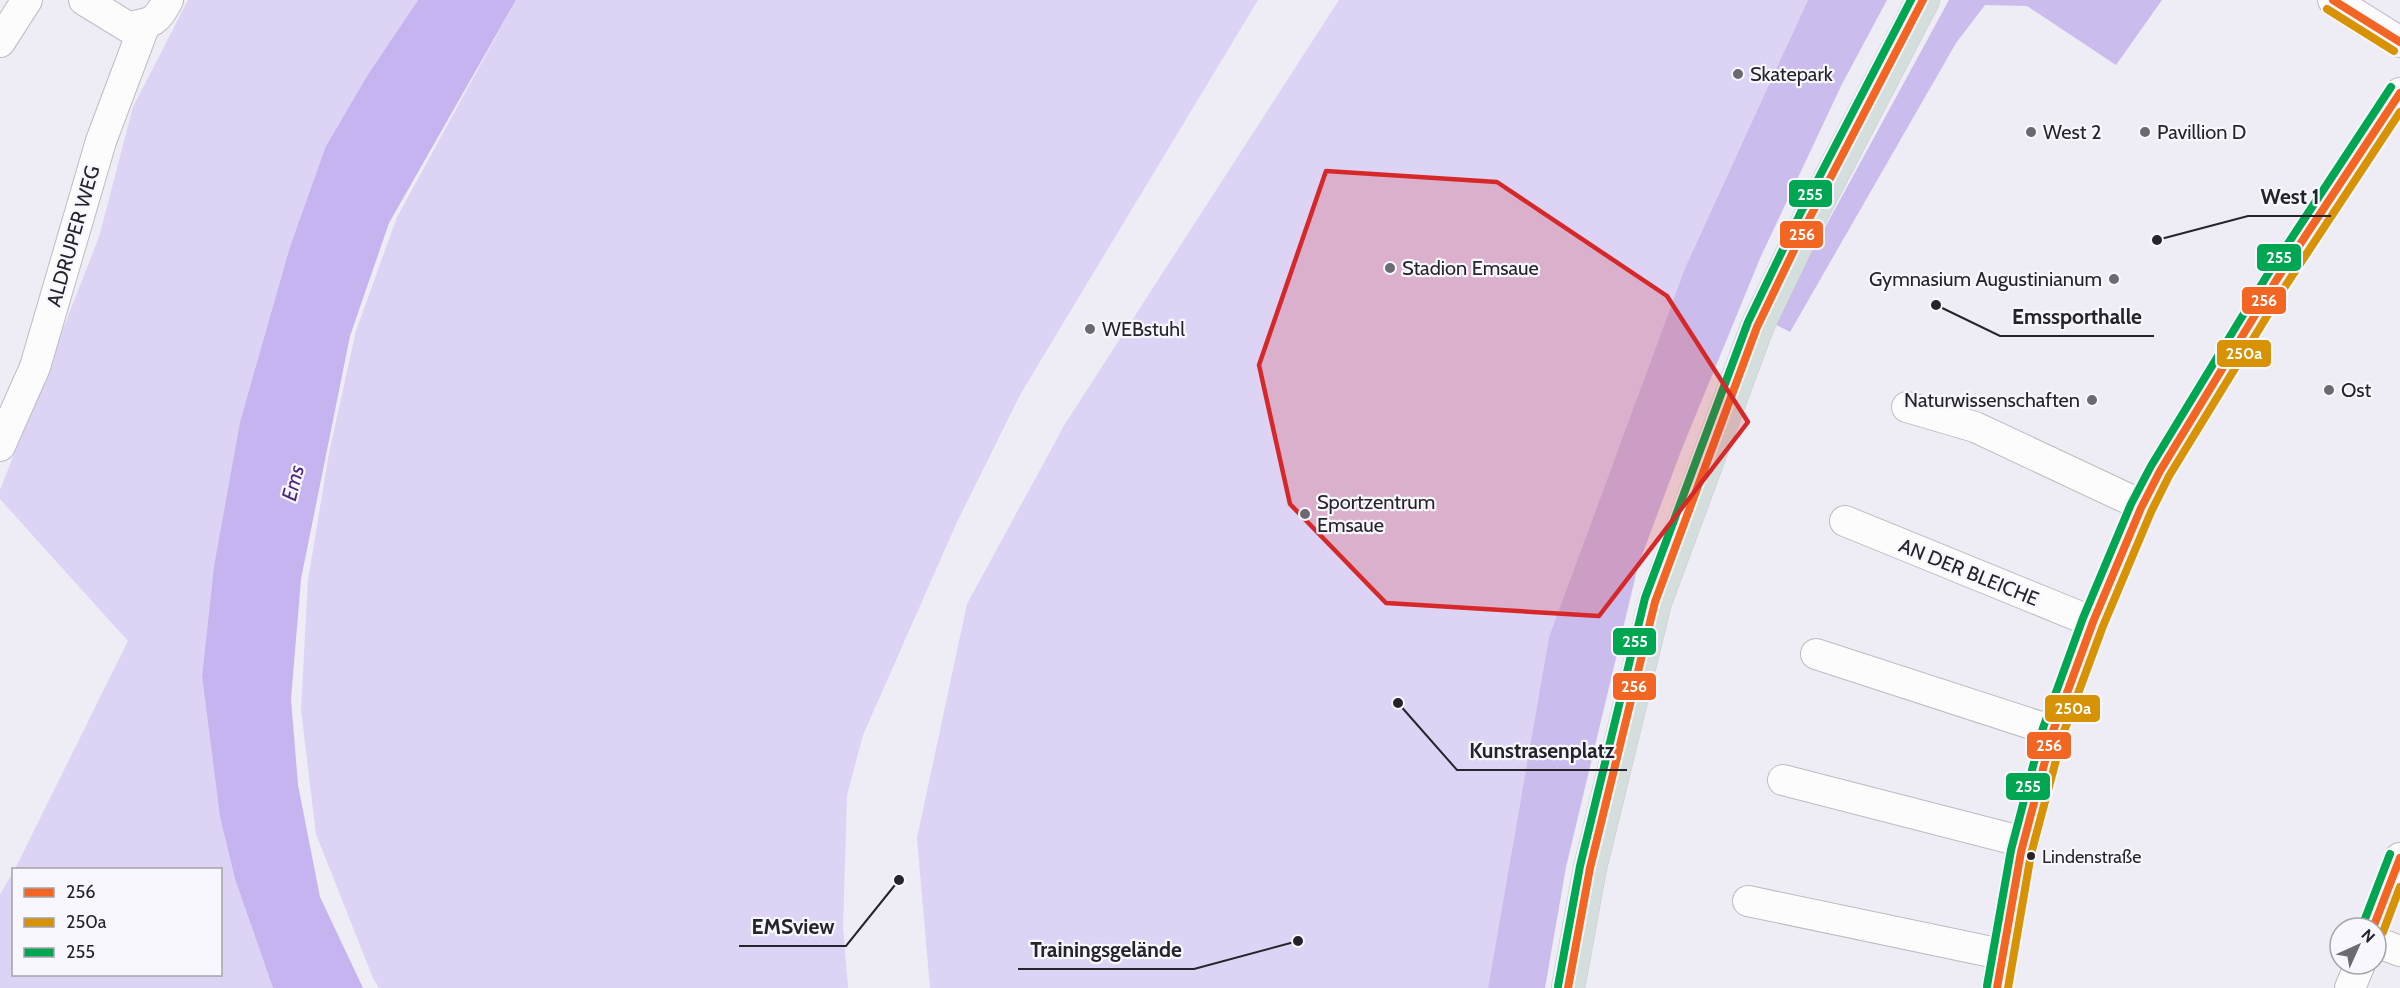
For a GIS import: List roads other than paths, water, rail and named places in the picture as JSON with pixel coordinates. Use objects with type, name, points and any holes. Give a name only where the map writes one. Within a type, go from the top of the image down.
[{"type":"main road","points":[[1568,988],[1590,868],[1655,602],[1757,327],[1809,219],[1923,0]]},
{"type":"street","points":[[0,42],[27,0]]},
{"type":"street","points":[[84,0],[128,27],[145,24]]},
{"type":"street","name":"ALDRUPER WEG","points":[[0,446],[35,367],[101,141],[145,24],[158,18],[168,0]]},
{"type":"street","points":[[2333,0],[2400,42],[2398,54],[2400,65]]},
{"type":"street","points":[[1997,988],[2001,954],[2024,842],[2053,731],[2093,622],[2141,508],[2160,471],[2277,279],[2400,93]]},
{"type":"street","points":[[1907,407],[1975,427],[2135,502],[2141,508]]},
{"type":"street","name":"AN DER BLEICHE","points":[[1845,521],[2093,622]]},
{"type":"street","points":[[1816,654],[2053,731]]},
{"type":"street","points":[[1783,780],[2024,842]]},
{"type":"street","points":[[2378,916],[2400,858]]},
{"type":"street","points":[[1748,901],[2001,954]]},
{"type":"water","name":"Ems","points":[[418,0],[516,0],[389,223],[350,336],[301,579],[291,699],[298,785],[320,897],[363,988],[273,988],[235,879],[220,817],[202,676],[214,566],[240,422],[290,247],[326,146],[367,76]]},
{"type":"place","name":"Skatepark","points":[[1738,74]]},
{"type":"place","name":"West 2","points":[[2031,132]]},
{"type":"place","name":"Pavillion D","points":[[2145,132]]},
{"type":"place","name":"West 1","points":[[2157,240]]},
{"type":"place","name":"Stadion Emsaue","points":[[1390,268]]},
{"type":"place","name":"Gymnasium Augustinianum","points":[[2114,279]]},
{"type":"place","name":"Emssporthalle","points":[[1936,305]]},
{"type":"place","name":"WEBstuhl","points":[[1090,329]]},
{"type":"place","name":"Ost","points":[[2329,390]]},
{"type":"place","name":"Naturwissenschaften","points":[[2092,400]]},
{"type":"place","name":"Sportzentrum Emsaue","points":[[1305,514]]},
{"type":"place","name":"Kunstrasenplatz","points":[[1398,703]]},
{"type":"place","name":"Lindenstraße","points":[[2031,856]]},
{"type":"place","name":"EMSview","points":[[899,880]]},
{"type":"place","name":"Trainingsgelände","points":[[1298,941]]}]
